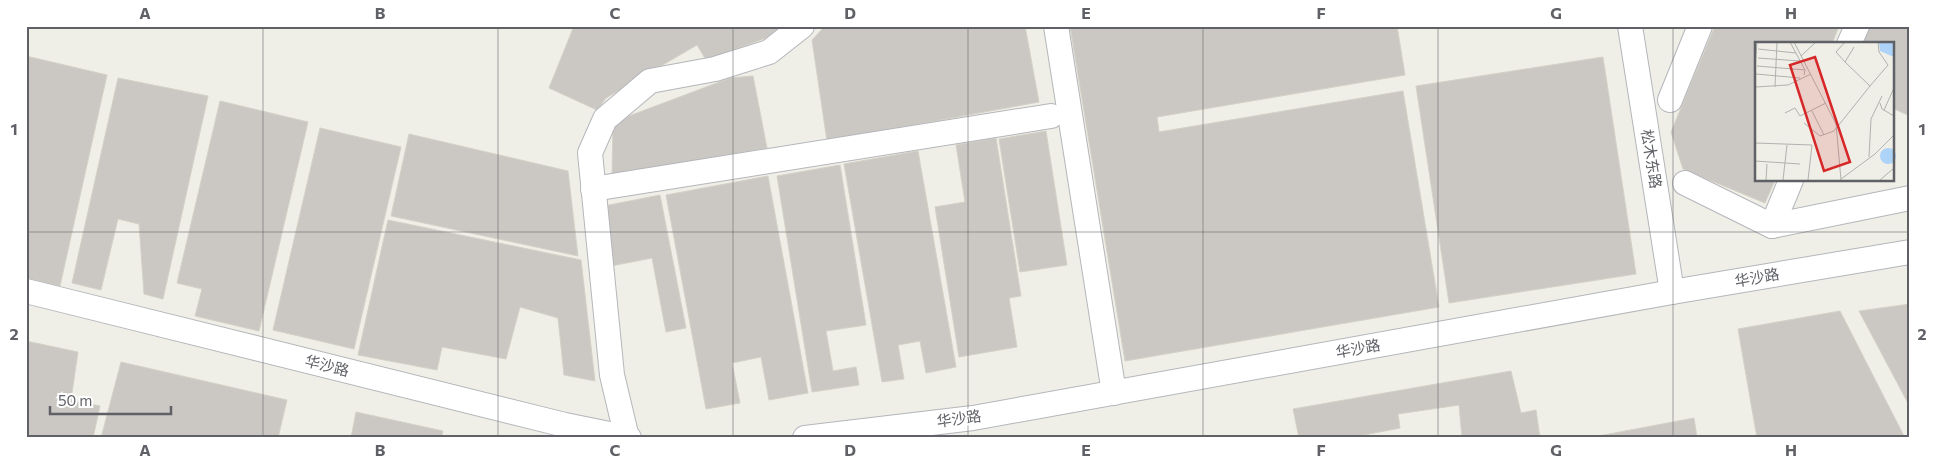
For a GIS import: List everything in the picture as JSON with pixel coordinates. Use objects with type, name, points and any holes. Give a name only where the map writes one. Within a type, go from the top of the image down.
[{"type":"street","points":[[628,438],[612,375],[590,153],[605,119],[650,81],[715,69],[769,52],[802,26]]},
{"type":"street","points":[[1056,26],[1114,393]]},
{"type":"street","name":"松木东路","points":[[1630,26],[1672,292]]},
{"type":"street","points":[[1670,100],[1700,26]]},
{"type":"street","points":[[1850,42],[1857,26]]},
{"type":"street","points":[[593,188],[1052,116]]},
{"type":"street","points":[[1772,226],[1792,181]]},
{"type":"street","points":[[1685,183],[1772,226],[1910,198]]},
{"type":"street","name":"华沙路","points":[[805,438],[972,418],[1672,292],[1910,252]]},
{"type":"street","name":"华沙路","points":[[26,291],[564,425],[628,438]]},
{"type":"building","points":[[574,26],[782,26],[785,31],[706,60],[697,45],[606,98],[597,110],[549,88]]},
{"type":"building","points":[[825,26],[1025,26],[1039,102],[827,141],[812,40]]},
{"type":"building","points":[[1070,26],[1397,26],[1405,75],[1157,117],[1159,132],[1403,91],[1439,307],[1125,361]]},
{"type":"building","points":[[1715,26],[1839,26],[1833,42],[1755,42],[1755,181],[1775,181],[1765,203],[1683,169],[1671,132]]},
{"type":"building","points":[[1867,26],[1910,26],[1910,116],[1894,109],[1894,42],[1860,42]]},
{"type":"building","points":[[26,56],[107,75],[60,286],[26,278]]},
{"type":"building","points":[[1603,57],[1636,274],[1449,303],[1416,86]]},
{"type":"building","points":[[753,76],[767,148],[612,175],[613,122],[730,78]]},
{"type":"building","points":[[118,78],[208,96],[163,299],[144,294],[139,224],[118,219],[101,290],[72,283]]},
{"type":"building","points":[[220,101],[308,122],[259,331],[195,316],[202,289],[177,283]]},
{"type":"building","points":[[320,128],[401,147],[354,349],[273,330]]},
{"type":"building","points":[[1046,131],[1067,265],[1020,272],[999,139]]},
{"type":"building","points":[[409,134],[568,171],[578,256],[391,216]]},
{"type":"building","points":[[996,138],[1021,296],[1009,298],[1017,347],[959,357],[935,207],[965,202],[956,145]]},
{"type":"building","points":[[918,151],[956,367],[926,373],[920,341],[898,345],[904,379],[882,382],[844,164]]},
{"type":"building","points":[[840,165],[866,325],[826,331],[833,371],[856,367],[859,385],[812,392],[777,176]]},
{"type":"building","points":[[768,176],[808,393],[769,400],[761,357],[732,363],[740,403],[706,409],[666,195]]},
{"type":"building","points":[[660,195],[686,328],[666,332],[652,258],[611,266],[599,207]]},
{"type":"building","points":[[388,220],[581,260],[595,381],[564,375],[558,318],[520,307],[506,359],[442,347],[437,370],[358,355]]},
{"type":"building","points":[[1910,304],[1910,407],[1859,311]]},
{"type":"building","points":[[1840,311],[1905,438],[1757,438],[1738,329]]},
{"type":"building","points":[[26,341],[78,352],[71,400],[100,406],[93,438],[26,438]]},
{"type":"building","points":[[121,362],[287,400],[278,438],[101,438]]},
{"type":"building","points":[[1511,371],[1521,413],[1536,410],[1540,438],[1462,438],[1459,405],[1398,414],[1400,428],[1349,438],[1299,438],[1293,409]]},
{"type":"building","points":[[356,412],[443,431],[441,438],[351,438]]},
{"type":"building","points":[[1694,418],[1697,438],[1588,438]]}]
